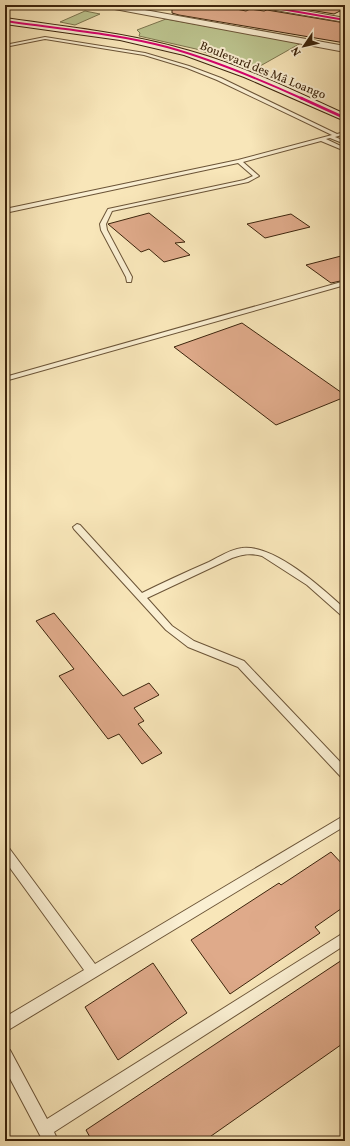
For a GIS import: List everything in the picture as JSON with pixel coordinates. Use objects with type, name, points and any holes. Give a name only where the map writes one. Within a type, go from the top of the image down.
[{"type":"street","points":[[104,5],[345,49]]},
{"type":"street","points":[[258,5],[345,20]]},
{"type":"street","points":[[161,15],[173,10]]},
{"type":"street","name":"Boulevard des Mâ Loango","points":[[5,20],[128,39],[186,52],[224,65],[345,118]]},
{"type":"lane","points":[[5,46],[45,38],[145,54],[188,67],[219,79],[334,136],[345,143]]},
{"type":"lane","points":[[5,211],[239,161],[345,133]]},
{"type":"lane","points":[[321,139],[345,150]]},
{"type":"lane","points":[[129,281],[129,277],[104,230],[103,224],[110,210],[246,181],[256,176],[239,161]]},
{"type":"lane","points":[[5,379],[345,283]]},
{"type":"lane","points":[[77,527],[169,628],[191,644],[241,664],[345,774]]},
{"type":"lane","points":[[141,598],[229,556],[242,551],[254,551],[265,554],[310,583],[345,614]]},
{"type":"lane","points":[[5,1025],[345,820]]},
{"type":"lane","points":[[5,852],[93,972]]},
{"type":"lane","points":[[5,1055],[48,1135],[345,938]]},
{"type":"green space","points":[[85,11],[100,14],[75,25],[60,22]]},
{"type":"green space","points":[[166,19],[301,43],[253,70],[196,49],[139,36],[140,33],[137,30]]},
{"type":"building","points":[[172,5],[238,5],[231,8],[246,11],[250,9],[267,10],[345,23],[345,43],[179,15],[172,13]]},
{"type":"building","points":[[280,5],[311,5],[342,10],[334,14]]},
{"type":"building","points":[[149,213],[185,242],[175,243],[190,255],[164,262],[149,249],[141,252],[108,224]]},
{"type":"building","points":[[291,214],[310,227],[265,238],[247,224]]},
{"type":"building","points":[[345,255],[345,280],[331,283],[306,265]]},
{"type":"building","points":[[242,323],[345,395],[345,397],[276,425],[174,347]]},
{"type":"building","points":[[54,613],[123,696],[149,683],[159,695],[134,708],[144,721],[138,724],[162,753],[142,764],[119,734],[108,739],[59,676],[74,669],[36,621]]},
{"type":"building","points":[[331,852],[345,867],[345,906],[315,927],[320,933],[230,994],[191,940],[279,883],[281,885]]},
{"type":"building","points":[[345,958],[345,1042],[204,1141],[92,1141],[86,1130]]},
{"type":"building","points":[[153,963],[187,1013],[118,1060],[85,1007]]},
{"type":"cycle path","points":[[258,5],[345,20]]},
{"type":"cycle path","points":[[5,21],[120,37],[188,53],[208,59],[248,75],[345,118]]}]
